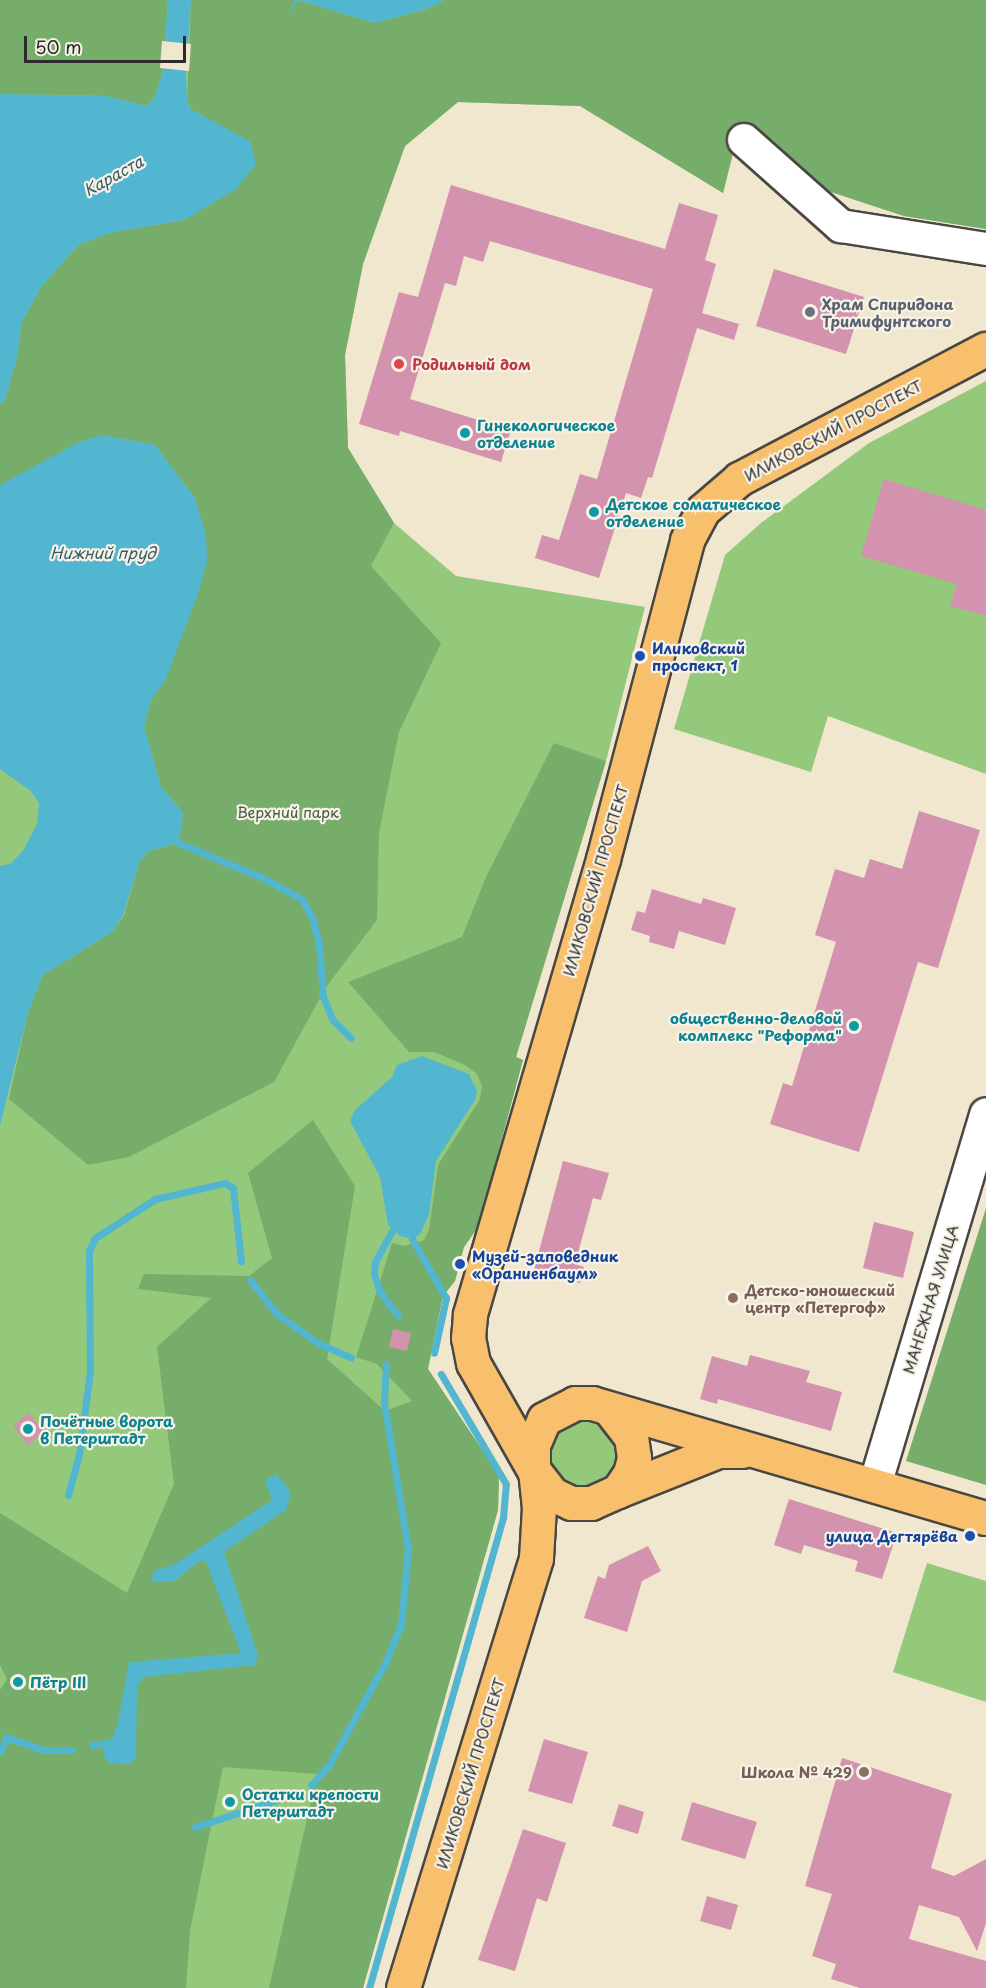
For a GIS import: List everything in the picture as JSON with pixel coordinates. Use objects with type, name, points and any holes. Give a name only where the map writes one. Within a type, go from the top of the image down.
[{"type":"main road","name":"ИЛИКОВСКИЙ ПРОСПЕКТ","points":[[403,1988],[536,1558],[539,1508],[534,1468],[473,1364],[468,1338],[470,1314],[603,859],[687,540],[703,510],[739,479],[986,349]]},
{"type":"main road","points":[[759,1451],[718,1451],[591,1503],[571,1503],[552,1494],[534,1468],[533,1445],[544,1419],[575,1403],[601,1406],[759,1451],[986,1518]]},
{"type":"main road","points":[[601,1406],[631,1437],[634,1458],[630,1473],[615,1493]]},
{"type":"main road","name":"ИЛИКОВСКИЙ ПРОСПЕКТ","points":[[536,1558],[560,1521],[615,1493]]},
{"type":"street","points":[[744,140],[841,226],[986,249]]},
{"type":"street","name":"МАНЕЖНАЯ УЛИЦА","points":[[875,1485],[986,1114]]},
{"type":"green space","name":"Верхний парк","points":[[0,0],[986,0],[986,229],[904,216],[831,192],[781,153],[744,140],[733,153],[723,193],[580,106],[458,102],[405,146],[363,264],[345,355],[348,448],[394,523],[456,576],[645,607],[606,761],[516,1057],[523,1060],[478,1227],[464,1247],[455,1281],[443,1296],[429,1361],[428,1369],[499,1475],[498,1510],[363,1988],[0,1988]]},
{"type":"green space","points":[[0,0],[168,0],[163,71],[155,97],[147,106],[106,96],[0,94]]},
{"type":"green space","points":[[191,0],[295,0],[291,12],[298,0],[374,23],[427,9],[444,0],[986,0],[986,229],[904,216],[831,192],[781,153],[744,140],[733,153],[723,193],[580,106],[458,102],[405,146],[363,264],[345,355],[348,448],[394,523],[371,566],[441,643],[399,732],[379,833],[377,920],[326,987],[274,1082],[129,1157],[88,1165],[9,1099],[28,1012],[43,975],[112,932],[124,916],[139,863],[148,851],[179,843],[183,813],[161,787],[144,726],[151,700],[165,680],[195,498],[155,445],[101,435],[0,485],[0,404],[5,400],[18,353],[21,324],[41,287],[78,245],[109,233],[184,220],[202,116],[192,110],[187,101]]},
{"type":"green space","points":[[986,381],[986,774],[828,716],[811,772],[674,729],[725,555],[761,523],[869,443]]},
{"type":"green space","points":[[554,743],[606,761],[516,1057],[523,1060],[478,1227],[464,1247],[455,1281],[443,1296],[428,1369],[499,1475],[498,1510],[363,1988],[269,1988],[317,1774],[223,1767],[190,1931],[186,1988],[0,1988],[0,1690],[7,1679],[0,1665],[0,1513],[127,1593],[174,1484],[157,1347],[211,1298],[138,1289],[144,1274],[249,1276],[272,1258],[248,1173],[313,1120],[355,1186],[327,1359],[385,1411],[412,1401],[377,1364],[356,1357],[392,1243],[404,1246],[424,1240],[429,1230],[438,1165],[480,1099],[482,1086],[477,1074],[465,1065],[434,1052],[409,1052],[348,982],[462,937],[486,877]]},
{"type":"green space","points":[[986,1208],[986,1485],[906,1461]]},
{"type":"green space","points":[[591,1417],[610,1427],[618,1439],[620,1453],[618,1467],[610,1479],[598,1487],[577,1489],[558,1479],[550,1467],[548,1446],[558,1427],[570,1419]]},
{"type":"green space","points":[[927,1563],[986,1581],[986,1702],[893,1672]]},
{"type":"water","name":"Караста","points":[[168,0],[191,0],[186,73],[187,102],[192,110],[250,141],[256,164],[235,190],[184,220],[109,233],[78,245],[41,287],[21,324],[18,353],[5,400],[0,404],[0,94],[106,96],[147,106],[155,97],[163,71]]},
{"type":"water","points":[[295,0],[298,0],[287,19]]},
{"type":"water","points":[[298,0],[444,0],[427,9],[374,23]]},
{"type":"water","name":"Нижний пруд","points":[[101,435],[155,445],[195,498],[206,535],[207,561],[197,597],[165,681],[151,700],[144,726],[161,787],[183,813],[179,843],[148,851],[139,863],[123,916],[112,932],[43,975],[28,1012],[0,1126],[0,866],[10,864],[23,851],[37,824],[39,803],[31,791],[0,769],[0,485],[77,443]]},
{"type":"water","points":[[422,1056],[469,1074],[477,1091],[475,1100],[436,1161],[429,1215],[420,1234],[412,1239],[400,1236],[388,1225],[380,1177],[350,1121],[355,1110],[392,1077],[397,1065]]},
{"type":"water","points":[[276,1474],[291,1492],[286,1510],[224,1552],[258,1655],[255,1665],[143,1677],[137,1687],[136,1759],[129,1764],[109,1763],[103,1754],[104,1743],[113,1737],[118,1723],[129,1662],[241,1653],[206,1562],[200,1561],[173,1582],[151,1581],[154,1571],[175,1564],[272,1500],[265,1480]]},
{"type":"pier","points":[[162,41],[191,44],[189,71],[160,68]]},
{"type":"building","points":[[451,185],[665,249],[679,203],[718,215],[705,260],[716,264],[702,313],[739,324],[734,340],[697,328],[652,478],[648,477],[641,498],[626,493],[599,578],[535,558],[542,535],[559,540],[580,474],[597,479],[653,289],[490,241],[483,262],[464,256],[456,286],[445,283],[410,399],[511,430],[501,462],[400,431],[399,436],[359,424],[399,292],[418,297]]},
{"type":"building","name":"Храм Спиридона Тримифунтского","points":[[774,269],[864,297],[846,354],[756,326]]},
{"type":"building","points":[[884,479],[986,510],[986,616],[950,606],[957,584],[861,556]]},
{"type":"building","name":"oбщеcтвенно-деловoй кoмплeкc \"Peфoрма\"","points":[[919,811],[980,830],[938,968],[918,962],[859,1152],[770,1124],[783,1083],[792,1086],[836,942],[815,935],[835,869],[864,878],[870,859],[902,869]]},
{"type":"building","points":[[652,889],[701,904],[703,898],[736,908],[725,945],[679,931],[674,949],[649,942],[650,936],[631,930],[637,911],[645,913]]},
{"type":"building","points":[[563,1161],[609,1173],[601,1200],[593,1198],[575,1264],[584,1267],[580,1283],[534,1270]]},
{"type":"building","points":[[874,1222],[914,1232],[903,1278],[863,1268]]},
{"type":"building","points":[[393,1329],[411,1333],[407,1351],[389,1347]]},
{"type":"building","points":[[750,1355],[810,1371],[806,1382],[842,1392],[831,1431],[718,1399],[717,1404],[700,1399],[712,1356],[747,1366]]},
{"type":"building","name":"Почётные ворота в Петерштадт","points":[[29,1413],[44,1432],[28,1445],[13,1426]]},
{"type":"building","points":[[789,1499],[897,1533],[882,1579],[855,1571],[858,1561],[804,1545],[801,1554],[774,1545]]},
{"type":"building","points":[[648,1546],[661,1571],[642,1581],[627,1632],[584,1618],[598,1576],[605,1579],[609,1565]]},
{"type":"building","points":[[544,1739],[588,1752],[572,1804],[528,1791]]},
{"type":"building","points":[[842,1758],[952,1794],[931,1868],[954,1876],[986,1859],[986,1923],[977,1951],[959,1917],[919,1905],[909,1939],[986,1961],[986,1988],[860,1988],[831,1979],[836,1964],[812,1956],[832,1894],[805,1886]]},
{"type":"building","points":[[692,1802],[757,1822],[745,1859],[681,1840]]},
{"type":"building","points":[[619,1804],[644,1812],[638,1834],[612,1826]]},
{"type":"building","points":[[523,1829],[566,1843],[547,1902],[537,1898],[515,1971],[478,1960]]},
{"type":"building","points":[[707,1896],[738,1905],[731,1930],[700,1921]]},
{"type":"waterway","points":[[179,843],[263,878],[302,899],[313,920],[319,944],[323,997],[333,1020],[351,1038]]},
{"type":"waterway","points":[[68,1495],[79,1454],[90,1372],[89,1251],[95,1238],[155,1199],[225,1183],[233,1188],[241,1262]]},
{"type":"waterway","points":[[392,1231],[375,1262],[374,1274],[380,1292],[398,1316]]},
{"type":"waterway","points":[[412,1231],[412,1239],[446,1298],[434,1353]]},
{"type":"waterway","points":[[250,1280],[277,1314],[318,1343],[351,1358]]},
{"type":"waterway","points":[[311,1785],[329,1765],[385,1663],[401,1625],[408,1549],[384,1402],[386,1364]]},
{"type":"waterway","points":[[369,1988],[503,1517],[506,1484],[441,1374]]},
{"type":"waterway","points":[[0,1752],[7,1737],[42,1750],[72,1750]]},
{"type":"waterway","points":[[93,1745],[104,1743]]},
{"type":"waterway","points":[[195,1827],[277,1800]]},
{"type":"place","name":"Храм Спиридона Тримифунтского","points":[[810,312]]},
{"type":"place","name":"Родильный дом","points":[[399,364]]},
{"type":"place","name":"Гинекологическое отделение","points":[[465,433]]},
{"type":"place","name":"Детское соматическое отделение","points":[[594,512]]},
{"type":"place","name":"Иликовский проспект, 1","points":[[640,656]]},
{"type":"place","name":"oбщеcтвенно-деловoй кoмплeкc \"Peфoрма\"","points":[[854,1026]]},
{"type":"place","name":"Музей-заповедник «Ораниенбаум»","points":[[460,1264]]},
{"type":"place","name":"Детско-юношеский центр «Петергоф»","points":[[733,1298]]},
{"type":"place","name":"Почётные ворота в Петерштадт","points":[[28,1429]]},
{"type":"place","name":"улица Дегтярёва","points":[[970,1536]]},
{"type":"place","name":"Пётр III","points":[[18,1682]]},
{"type":"place","name":"Школа № 429","points":[[864,1772]]},
{"type":"place","name":"Остатки крепости Петерштадт","points":[[230,1802]]}]
